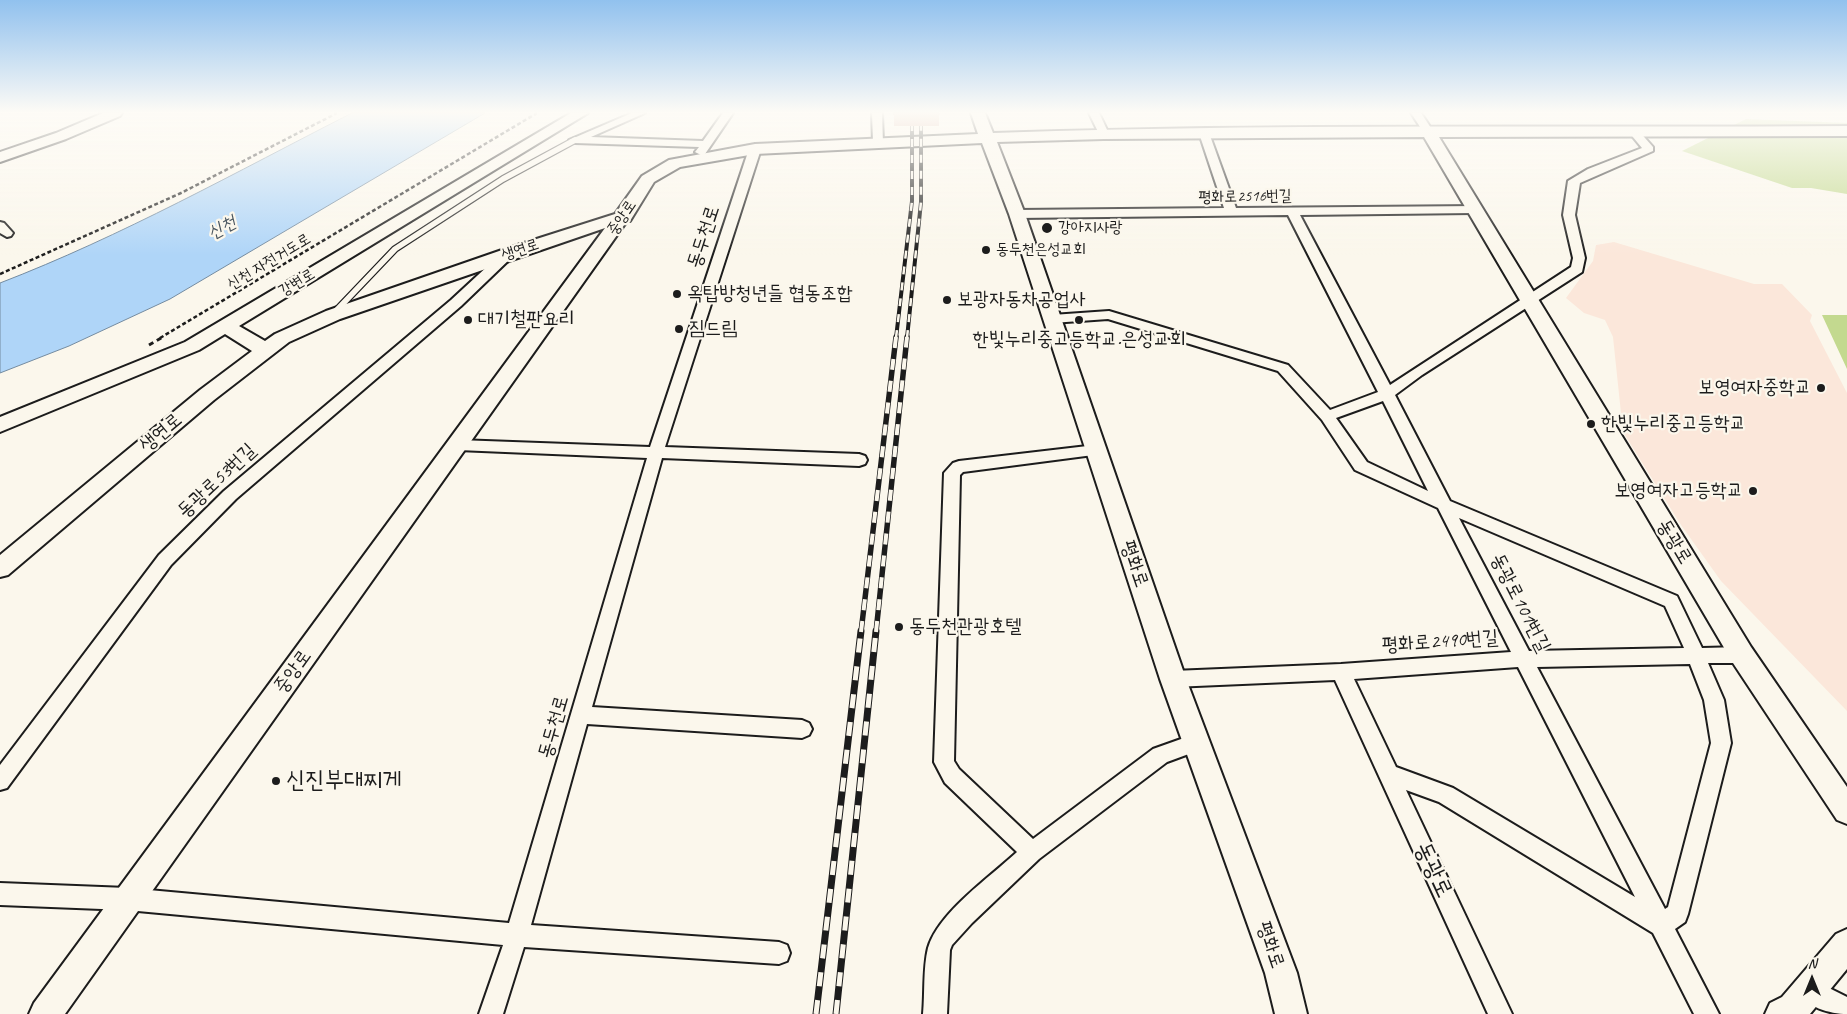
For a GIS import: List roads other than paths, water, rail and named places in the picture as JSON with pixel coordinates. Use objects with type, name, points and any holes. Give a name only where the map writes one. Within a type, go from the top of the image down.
[{"type":"street","name":"강변로","points":[[0,425],[192,346],[501,160]]},
{"type":"street","name":"중앙로","points":[[45,1014],[624,217],[648,179],[681,160]]},
{"type":"street","name":"동두천로","points":[[491,1014],[518,935],[656,452],[751,160]]},
{"type":"street","name":"평화로","points":[[996,160],[1017,214],[1173,679],[1198,742],[1280,973],[1291,1014]]},
{"type":"street","points":[[1213,160],[1232,213]]},
{"type":"street","name":"동광로","points":[[1445,160],[1742,655],[1847,811]]},
{"type":"street","points":[[1327,416],[1387,394],[1417,372],[1577,269],[1578,258],[1569,215],[1574,181],[1586,174],[1628,160]]},
{"type":"street","name":"평화로2516번길","points":[[1017,214],[1474,209]]},
{"type":"street","name":"동광로101번길","points":[[1293,212],[1707,1014]]},
{"type":"street","name":"생연로","points":[[0,568],[207,395],[282,338],[333,314],[508,254],[624,217]]},
{"type":"street","name":"동광로53번길","points":[[0,781],[165,560],[230,495],[456,303],[508,254]]},
{"type":"street","points":[[1052,319],[1109,315],[1283,368],[1327,416],[1361,466],[1444,505],[1671,601],[1687,633],[1714,700],[1720,743],[1677,914],[1661,925],[1446,795],[1388,774]]},
{"type":"street","points":[[226,326],[266,350]]},
{"type":"street","points":[[458,445],[859,460]]},
{"type":"street","points":[[1032,852],[952,776],[944,762],[952,473],[959,467],[968,465],[1096,450]]},
{"type":"street","name":"평화로2490번길","points":[[1173,679],[1341,672],[1524,659],[1742,655]]},
{"type":"street","name":"동광로","points":[[1341,672],[1500,1014]]},
{"type":"street","points":[[580,715],[802,729]]},
{"type":"street","points":[[935,1014],[939,950],[943,938],[964,915],[1032,852],[1160,755],[1198,742]]},
{"type":"street","points":[[0,894],[127,899],[518,935],[779,953]]},
{"type":"street","points":[[1781,1014],[1792,1011],[1847,945]]},
{"type":"street","points":[[1809,990],[1847,1010]]},
{"type":"lane","name":"생연로","points":[[333,314],[395,249],[503,179],[537,160]]},
{"type":"water","name":"신천","points":[[260,160],[405,160],[170,299],[69,346],[0,373],[0,283],[90,245]]},
{"type":"railway","points":[[896,338],[912,201],[912,160]]},
{"type":"railway","points":[[907,338],[921,202],[921,160]]},
{"type":"railway","points":[[861,632],[896,337]]},
{"type":"railway","points":[[876,632],[907,337]]},
{"type":"railway","points":[[816,1014],[861,631]]},
{"type":"railway","points":[[836,1014],[876,631]]},
{"type":"place","name":"강아지사랑","points":[[1047,228]]},
{"type":"place","name":"동두천은성교회","points":[[986,250]]},
{"type":"place","name":"옥탑방청년들 협동조합","points":[[677,294]]},
{"type":"place","name":"보광자동차공업사","points":[[947,300]]},
{"type":"place","name":"대기철판요리","points":[[468,320]]},
{"type":"place","name":"한빛누리중고등학교.은성교회","points":[[1079,320]]},
{"type":"place","name":"짐드림","points":[[679,329]]},
{"type":"place","name":"보영여자중학교","points":[[1821,388]]},
{"type":"place","name":"한빛누리중고등학교","points":[[1591,424]]},
{"type":"place","name":"보영여자고등학교","points":[[1753,491]]},
{"type":"place","name":"동두천관광호텔","points":[[899,627]]},
{"type":"place","name":"신진부대찌게","points":[[276,781]]}]
